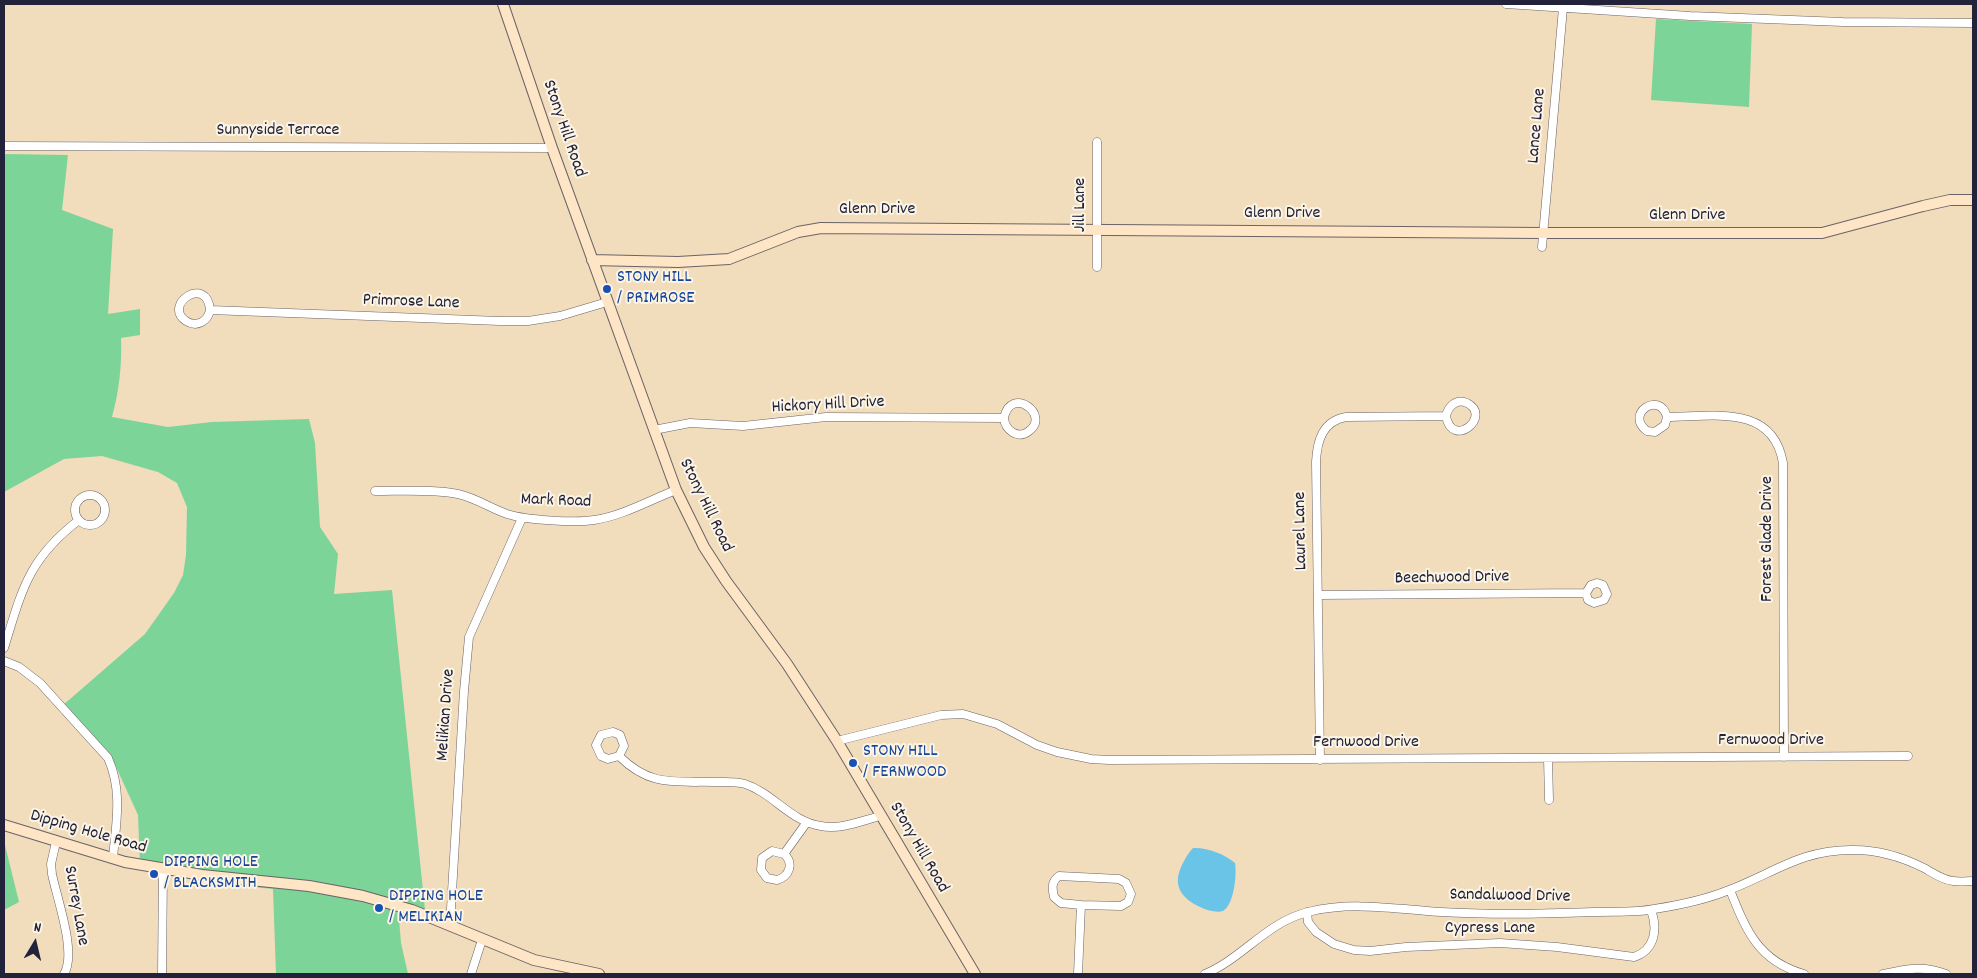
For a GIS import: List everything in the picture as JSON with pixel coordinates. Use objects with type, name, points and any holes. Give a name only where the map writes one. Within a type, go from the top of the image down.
[{"type":"main road","name":"Stony Hill Road","points":[[503,4],[552,148],[676,490],[704,547],[837,741],[975,974]]},
{"type":"main road","name":"Glenn Drive","points":[[592,260],[678,262],[729,259],[753,251],[777,239],[798,232],[821,228],[1822,233],[1950,200],[1973,200]]},
{"type":"main road","name":"Dipping Hole Road","points":[[4,825],[124,862],[202,876],[269,881],[335,890],[394,905],[450,925],[482,940],[534,960],[599,974]]},
{"type":"street","points":[[1506,4],[1690,16],[1840,22],[1973,23]]},
{"type":"street","name":"Lance Lane","points":[[1542,247],[1563,8]]},
{"type":"street","name":"Jill Lane","points":[[1097,142],[1097,268]]},
{"type":"street","name":"Sunnyside Terrace","points":[[4,146],[552,148]]},
{"type":"street","points":[[195,293],[208,300],[210,310],[206,319],[197,324],[192,324],[184,319],[180,310],[182,300],[186,296],[195,293]]},
{"type":"street","name":"Primrose Lane","points":[[210,310],[528,321],[560,316],[607,302]]},
{"type":"street","points":[[1017,403],[1022,403],[1031,408],[1035,418],[1033,428],[1020,434],[1010,431],[1004,423],[1004,418],[1008,408],[1017,403]]},
{"type":"street","name":"Laurel Lane","points":[[1320,760],[1317,449],[1325,428],[1337,418],[1346,416],[1446,416]]},
{"type":"street","name":"Hickory Hill Drive","points":[[654,430],[690,423],[743,426],[826,417],[1004,418]]},
{"type":"street","name":"Forest Glade Drive","points":[[1667,417],[1730,417],[1748,419],[1764,426],[1780,447],[1784,463],[1784,757]]},
{"type":"street","name":"Mark Road","points":[[375,491],[458,494],[481,501],[493,508],[522,518],[593,520],[607,517],[676,490]]},
{"type":"street","name":"Melikian Drive","points":[[450,925],[469,637],[522,518]]},
{"type":"street","points":[[4,648],[28,577],[47,548],[79,520]]},
{"type":"street","name":"Beechwood Drive","points":[[1318,595],[1586,593]]},
{"type":"street","points":[[4,661],[19,667],[40,683],[108,758],[115,773],[118,790],[113,858]]},
{"type":"street","name":"Fernwood Drive","points":[[837,741],[941,715],[963,714],[997,724],[1057,752],[1091,759],[1131,761],[1908,756]]},
{"type":"street","points":[[619,756],[639,773],[660,781],[744,784],[759,791],[807,822],[821,826],[838,826],[880,816]]},
{"type":"street","points":[[1548,758],[1549,800]]},
{"type":"street","points":[[784,854],[807,822]]},
{"type":"street","name":"Surrey Lane","points":[[56,842],[52,874],[69,948],[68,964],[64,974]]},
{"type":"street","name":"Sandalwood Drive","points":[[1205,974],[1222,966],[1265,932],[1288,918],[1306,912],[1341,906],[1504,914],[1651,910],[1696,901],[1730,890],[1783,864],[1808,855],[1832,850],[1880,852],[1902,859],[1942,878],[1952,881],[1973,882]]},
{"type":"street","points":[[162,974],[163,869]]},
{"type":"street","points":[[1059,876],[1119,879],[1126,883],[1131,894],[1128,902],[1121,906],[1081,905],[1061,903],[1054,897],[1052,887],[1054,880],[1059,876]]},
{"type":"street","points":[[1730,890],[1750,934],[1761,951],[1788,968],[1804,974]]},
{"type":"street","points":[[1078,974],[1081,905]]},
{"type":"street","name":"Cypress Lane","points":[[1306,912],[1308,922],[1316,932],[1334,944],[1354,950],[1370,951],[1443,944],[1500,943],[1557,947],[1634,957],[1645,951],[1653,937],[1656,925],[1651,910]]},
{"type":"street","points":[[471,974],[482,940]]},
{"type":"street","points":[[1883,974],[1912,968],[1923,968],[1934,969],[1946,974]]},
{"type":"green space","points":[[1656,19],[1752,24],[1749,107],[1651,100]]},
{"type":"green space","points":[[4,154],[68,155],[62,210],[113,229],[108,314],[140,309],[140,335],[121,338],[120,378],[112,417],[168,427],[212,422],[309,419],[315,443],[320,527],[338,554],[334,594],[392,590],[425,910],[398,907],[401,943],[408,974],[276,974],[273,889],[213,883],[140,865],[138,815],[117,769],[62,706],[145,634],[174,593],[183,575],[186,555],[187,507],[177,483],[158,472],[102,456],[64,459],[4,492]]},
{"type":"green space","points":[[4,841],[19,902],[4,910]]},
{"type":"water","points":[[1193,848],[1215,852],[1235,863],[1236,874],[1232,896],[1227,908],[1223,911],[1211,911],[1200,907],[1183,895],[1180,890],[1178,885],[1179,872],[1185,858]]},
{"type":"place","name":"STONY HILL / PRIMROSE","points":[[607,289]]},
{"type":"place","name":"STONY HILL / FERNWOOD","points":[[853,763]]},
{"type":"place","name":"DIPPING HOLE / BLACKSMITH","points":[[154,874]]},
{"type":"place","name":"DIPPING HOLE / MELIKIAN","points":[[379,908]]}]
